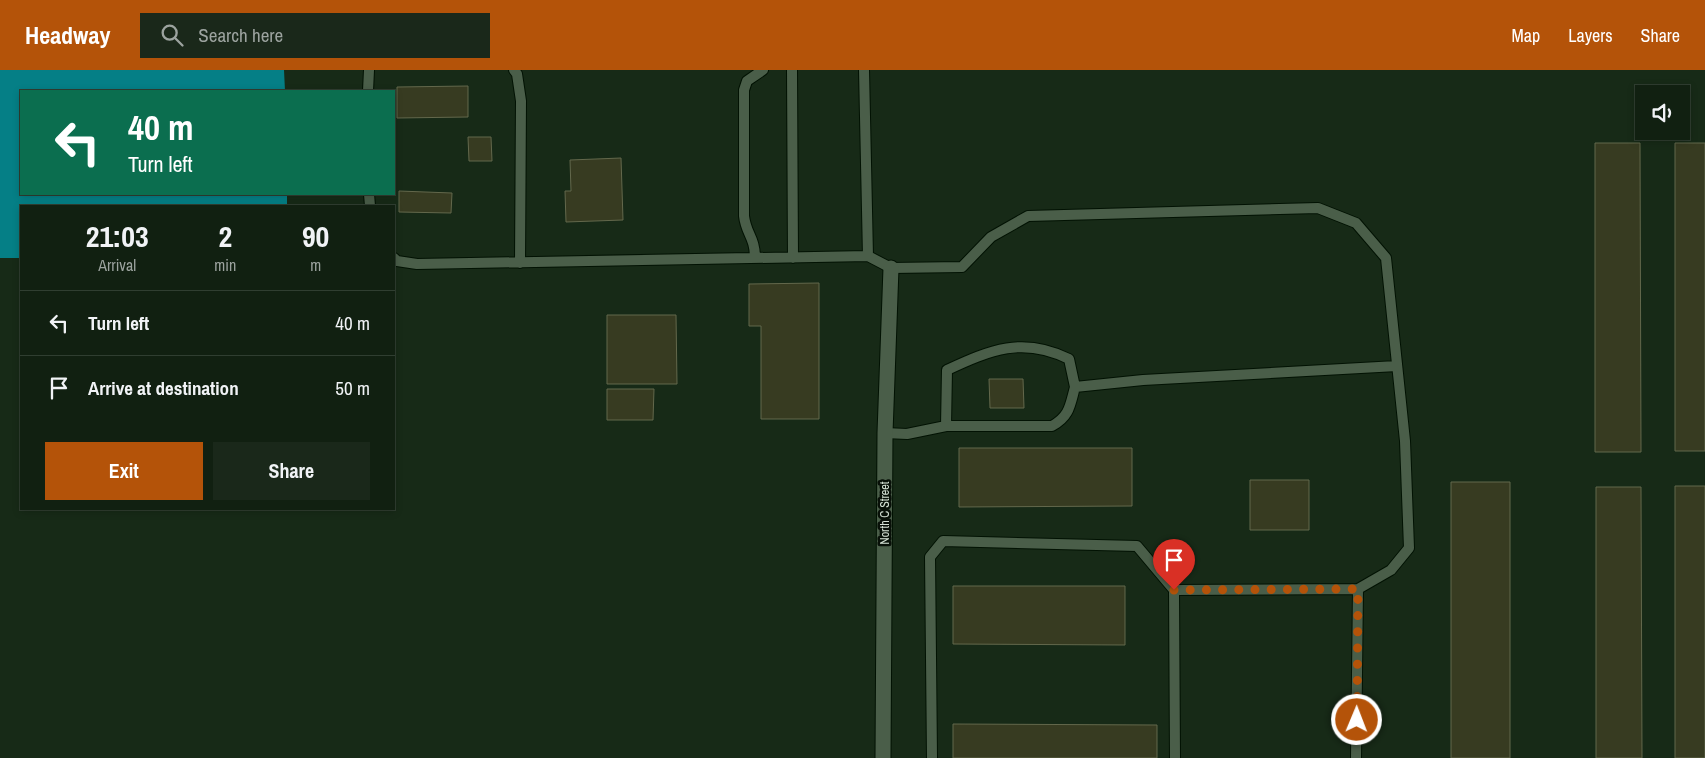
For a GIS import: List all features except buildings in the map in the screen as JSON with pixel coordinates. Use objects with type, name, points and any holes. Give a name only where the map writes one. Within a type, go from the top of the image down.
[{"type":"street","name":"North C Street","points":[[883,758],[885,434],[891,268]]},
{"type":"lane","points":[[368,90],[369,70]]},
{"type":"lane","points":[[514,70],[518,74],[521,100],[520,262]]},
{"type":"lane","points":[[755,258],[755,245],[747,231],[744,216],[744,90],[746,80],[763,70]]},
{"type":"lane","points":[[792,70],[793,258]]},
{"type":"lane","points":[[864,70],[868,256]]},
{"type":"lane","points":[[395,259],[397,261],[417,264],[868,256],[891,268],[962,267],[991,237],[1028,216],[1318,208],[1356,223],[1386,258],[1405,442],[1409,548],[1391,570],[1358,589],[1174,590]]},
{"type":"lane","points":[[885,434],[907,434],[946,426],[1052,426],[1062,420],[1068,411],[1075,387],[1069,359],[1050,350],[1014,347],[981,354],[947,370],[946,426]]},
{"type":"lane","points":[[1075,387],[1143,380],[1397,366]]},
{"type":"lane","points":[[932,758],[930,557],[943,541],[1136,546],[1174,590],[1175,758]]},
{"type":"lane","points":[[1356,758],[1358,589]]},
{"type":"water","points":[[0,70],[284,70],[285,90],[20,90],[20,195],[287,195],[287,205],[20,205],[20,258],[0,258]]},
{"type":"route","points":[[1174,590],[1358,589],[1357,720]]}]
